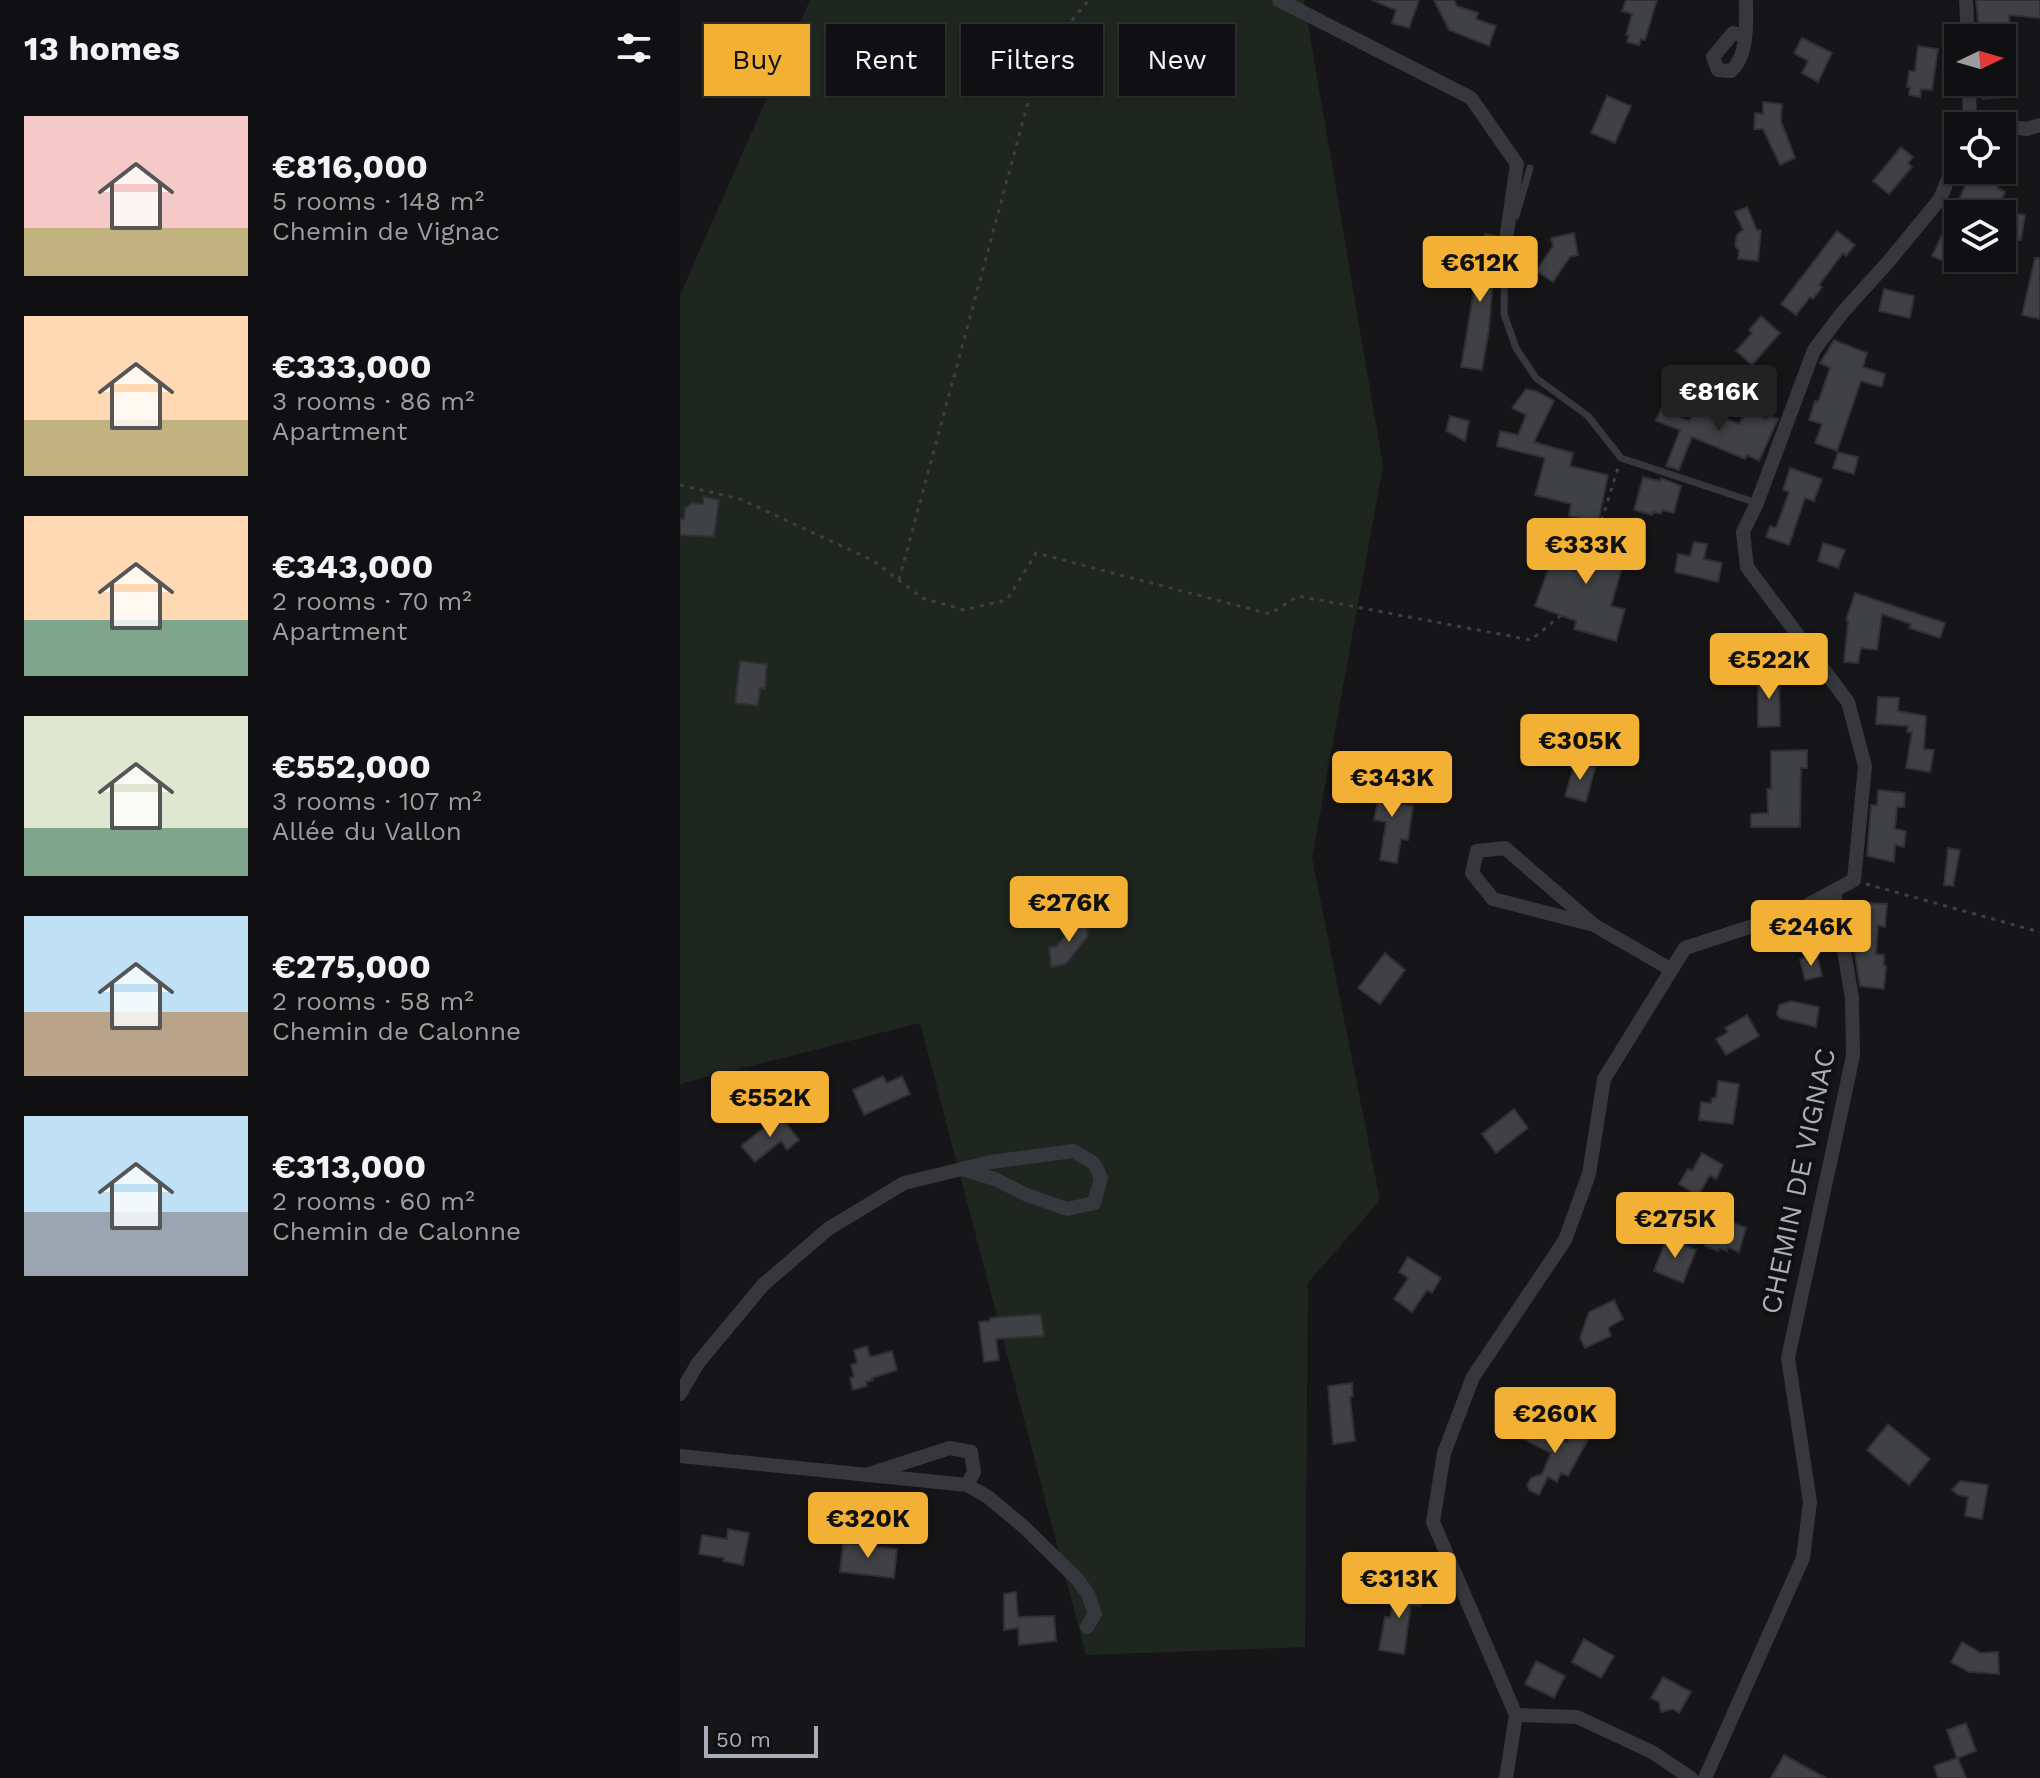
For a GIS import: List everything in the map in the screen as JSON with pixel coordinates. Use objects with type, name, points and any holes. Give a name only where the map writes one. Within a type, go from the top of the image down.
[{"type":"street","points":[[1279,0],[1471,98],[1517,164],[1504,253]]},
{"type":"street","points":[[1745,36],[1746,0]]},
{"type":"street","points":[[1966,0],[1967,24]]},
{"type":"street","points":[[2016,128],[2027,129],[2040,125]]},
{"type":"street","points":[[1506,1778],[1516,1715],[1433,1522],[1444,1453],[1473,1377],[1565,1240],[1589,1174],[1604,1079],[1685,948],[1793,913],[1854,880],[1865,766],[1848,702],[1747,567],[1743,532],[1757,503],[1814,350],[1940,199],[1946,184]]},
{"type":"street","points":[[1594,925],[1493,899],[1472,873],[1477,851],[1505,848],[1594,925],[1670,969]]},
{"type":"street","name":"CHEMIN DE VIGNAC","points":[[1705,1778],[1803,1558],[1810,1502],[1790,1388],[1788,1358],[1853,1056],[1852,998],[1834,891]]},
{"type":"street","points":[[680,1394],[698,1363],[763,1285],[828,1229],[904,1183],[961,1169],[991,1162],[1073,1151],[1094,1163],[1101,1178],[1094,1203],[1067,1209],[1027,1195],[995,1179],[961,1169]]},
{"type":"street","points":[[866,1475],[950,1448],[971,1452],[974,1472],[967,1485]]},
{"type":"street","points":[[680,1456],[967,1485],[988,1497],[1024,1527],[1078,1580],[1088,1594],[1095,1614],[1087,1627]]},
{"type":"street","points":[[1516,1715],[1577,1717],[1652,1752],[1691,1778]]},
{"type":"lane","points":[[1530,168],[1504,253],[1504,314],[1516,348],[1536,378],[1588,416],[1621,458],[1757,503]]},
{"type":"path","points":[[899,580],[1040,58],[1089,0]]},
{"type":"path","points":[[680,485],[740,499],[874,561],[922,598],[964,610],[1007,600],[1036,553],[1270,614],[1298,596],[1531,640],[1576,603],[1621,458]]},
{"type":"path","points":[[1854,880],[2040,932]]},
{"type":"shaded area","points":[[810,0],[1304,0],[1383,466],[1312,858],[1380,1200],[1308,1283],[1305,1647],[1086,1655],[920,1023],[680,1084],[680,295],[768,96],[810,96],[810,24],[799,24]]},
{"type":"building","points":[[1372,0],[1419,0],[1409,28],[1392,23],[1396,10]]},
{"type":"building","points":[[1434,0],[1454,0],[1457,6],[1478,13],[1476,19],[1496,26],[1489,46],[1449,30]]},
{"type":"building","points":[[1626,0],[1657,0],[1645,40],[1641,39],[1639,45],[1627,42],[1632,14],[1622,11]]},
{"type":"building","points":[[1976,0],[2040,0],[2040,18],[2009,15],[2010,24],[1979,24]]},
{"type":"building","points":[[1802,38],[1832,53],[1818,82],[1802,73],[1808,61],[1794,53]]},
{"type":"building","points":[[1918,46],[1938,49],[1932,90],[1921,89],[1920,97],[1909,95],[1910,87],[1907,87],[1909,71],[1915,71]]},
{"type":"building","points":[[1607,96],[1631,106],[1615,143],[1591,133]]},
{"type":"building","points":[[1983,96],[2016,96],[1983,99]]},
{"type":"building","points":[[1763,102],[1782,104],[1781,121],[1795,158],[1780,165],[1763,129],[1754,129],[1755,113],[1763,114]]},
{"type":"building","points":[[1901,147],[1913,157],[1908,163],[1912,167],[1889,194],[1873,181]]},
{"type":"building","points":[[1966,184],[1999,184],[1997,188],[2005,192],[2001,200],[1959,200]]},
{"type":"building","points":[[1747,207],[1757,230],[1761,230],[1758,261],[1738,259],[1739,250],[1735,246],[1737,235],[1743,230],[1735,212]]},
{"type":"building","points":[[2016,213],[2025,215],[2021,240],[2016,239]]},
{"type":"building","points":[[1837,231],[1855,245],[1846,256],[1843,253],[1819,285],[1822,287],[1818,293],[1813,299],[1810,297],[1796,315],[1781,304]]},
{"type":"building","points":[[1944,231],[1944,261],[1932,256]]},
{"type":"building","points":[[1574,233],[1578,255],[1570,257],[1553,282],[1536,271],[1553,246],[1551,238]]},
{"type":"building","points":[[1485,234],[1496,236],[1489,329],[1482,370],[1461,367],[1479,261],[1467,259],[1470,243],[1483,245]]},
{"type":"building","points":[[2035,258],[2040,258],[2040,319],[2022,315]]},
{"type":"building","points":[[1884,289],[1914,296],[1910,318],[1879,311]]},
{"type":"building","points":[[1761,316],[1780,333],[1752,365],[1736,351],[1752,333],[1749,330]]},
{"type":"building","points":[[1834,340],[1867,353],[1863,367],[1885,374],[1882,387],[1861,381],[1837,451],[1815,443],[1822,424],[1809,420],[1830,368],[1820,363]]},
{"type":"building","points":[[1526,389],[1554,401],[1534,442],[1573,453],[1570,466],[1608,475],[1598,523],[1569,516],[1571,504],[1535,495],[1545,458],[1497,446],[1500,431],[1518,435],[1526,415],[1512,408]]},
{"type":"building","points":[[1695,405],[1739,424],[1747,409],[1766,419],[1768,415],[1778,419],[1759,461],[1747,455],[1745,459],[1692,437],[1679,470],[1666,466],[1680,430],[1656,421],[1661,409],[1689,421]]},
{"type":"building","points":[[1450,416],[1469,421],[1465,441],[1446,431]]},
{"type":"building","points":[[1838,452],[1858,457],[1854,474],[1833,468]]},
{"type":"building","points":[[1790,468],[1822,479],[1814,501],[1805,498],[1789,545],[1766,537],[1770,526],[1776,528],[1789,492],[1783,490]]},
{"type":"building","points":[[1643,477],[1660,481],[1661,478],[1681,486],[1674,513],[1662,510],[1661,514],[1653,512],[1652,515],[1634,510]]},
{"type":"building","points":[[703,496],[719,500],[714,537],[680,535],[680,519],[684,519],[685,508],[692,503],[703,504]]},
{"type":"building","points":[[1609,520],[1625,524],[1619,552],[1626,554],[1611,606],[1625,609],[1616,641],[1574,629],[1576,621],[1535,606],[1553,556],[1540,553],[1546,536],[1572,543],[1565,568],[1590,574],[1596,556],[1601,557]]},
{"type":"building","points":[[1694,542],[1707,544],[1704,559],[1722,563],[1718,582],[1675,572],[1678,554],[1690,556]]},
{"type":"building","points":[[1823,543],[1845,550],[1838,568],[1818,561]]},
{"type":"building","points":[[1855,593],[1945,623],[1940,638],[1909,628],[1911,624],[1882,614],[1877,650],[1861,648],[1858,663],[1844,662],[1846,620]]},
{"type":"building","points":[[740,661],[767,664],[765,689],[760,688],[758,706],[735,703]]},
{"type":"building","points":[[1779,675],[1780,726],[1758,727],[1758,676]]},
{"type":"building","points":[[1878,697],[1899,698],[1898,711],[1926,716],[1924,749],[1934,750],[1930,772],[1906,768],[1912,732],[1907,732],[1908,726],[1876,724]]},
{"type":"building","points":[[1807,750],[1807,768],[1801,768],[1800,827],[1751,827],[1751,814],[1768,813],[1771,751]]},
{"type":"building","points":[[1575,762],[1595,768],[1586,802],[1565,796]]},
{"type":"building","points":[[1383,774],[1397,776],[1393,803],[1413,806],[1408,840],[1401,839],[1397,863],[1380,860],[1386,822],[1374,820]]},
{"type":"building","points":[[1878,790],[1905,793],[1904,807],[1897,807],[1895,829],[1906,831],[1904,847],[1895,845],[1894,862],[1867,856],[1871,805],[1877,805]]},
{"type":"building","points":[[1948,848],[1960,850],[1953,886],[1944,885]]},
{"type":"building","points":[[1851,902],[1887,904],[1885,927],[1878,925],[1876,954],[1884,955],[1884,989],[1860,986],[1850,924]]},
{"type":"building","points":[[1086,921],[1088,936],[1066,964],[1051,967],[1049,947],[1057,946],[1067,932],[1067,924]]},
{"type":"building","points":[[1385,953],[1405,970],[1380,1004],[1358,988]]},
{"type":"building","points":[[1817,955],[1822,976],[1805,980],[1800,959]]},
{"type":"building","points":[[1791,1001],[1819,1007],[1816,1027],[1780,1018],[1777,1014],[1779,1005]]},
{"type":"building","points":[[1747,1015],[1759,1036],[1726,1055],[1716,1039],[1728,1032],[1725,1028]]},
{"type":"building","points":[[883,1076],[887,1083],[902,1076],[910,1094],[864,1115],[853,1090]]},
{"type":"building","points":[[1718,1081],[1739,1084],[1733,1124],[1699,1120],[1701,1102],[1711,1103],[1712,1098],[1716,1098]]},
{"type":"building","points":[[1514,1109],[1528,1128],[1496,1153],[1482,1134]]},
{"type":"building","points":[[780,1115],[799,1140],[787,1150],[781,1141],[755,1162],[741,1146]]},
{"type":"building","points":[[1702,1153],[1723,1165],[1716,1179],[1710,1175],[1698,1196],[1679,1184],[1688,1169],[1692,1171]]},
{"type":"building","points":[[1718,1216],[1746,1228],[1739,1252],[1728,1247],[1727,1251],[1719,1248],[1718,1251],[1705,1246]]},
{"type":"building","points":[[1667,1238],[1696,1250],[1683,1283],[1654,1271]]},
{"type":"building","points":[[1408,1257],[1441,1278],[1432,1293],[1427,1290],[1412,1312],[1394,1299],[1408,1278],[1399,1272]]},
{"type":"building","points":[[1614,1300],[1623,1319],[1608,1328],[1611,1336],[1585,1348],[1580,1338],[1589,1312]]},
{"type":"building","points":[[1041,1314],[1044,1336],[996,1339],[999,1360],[984,1362],[979,1322],[990,1321],[990,1318]]},
{"type":"building","points":[[867,1346],[870,1357],[892,1351],[897,1370],[872,1378],[866,1382],[867,1386],[853,1390],[851,1365],[857,1363],[854,1350]]},
{"type":"building","points":[[1352,1383],[1353,1396],[1350,1397],[1355,1441],[1333,1444],[1328,1386]]},
{"type":"building","points":[[1888,1424],[1930,1459],[1909,1485],[1867,1450]]},
{"type":"building","points":[[1538,1427],[1567,1442],[1574,1430],[1589,1438],[1568,1476],[1561,1473],[1557,1482],[1548,1477],[1539,1495],[1529,1490],[1527,1485],[1531,1478],[1542,1474],[1551,1453],[1521,1438],[1531,1428],[1536,1431]]},
{"type":"building","points":[[1960,1481],[1988,1485],[1982,1519],[1965,1516],[1968,1497],[1952,1490]]},
{"type":"building","points":[[728,1529],[749,1533],[743,1565],[699,1554],[702,1535],[727,1539]]},
{"type":"building","points":[[843,1543],[897,1549],[894,1578],[840,1572]]},
{"type":"building","points":[[1396,1586],[1423,1589],[1420,1606],[1411,1605],[1404,1654],[1379,1650],[1385,1617],[1390,1618]]},
{"type":"building","points":[[1016,1592],[1018,1617],[1054,1616],[1056,1641],[1019,1645],[1018,1628],[1004,1630],[1004,1594]]},
{"type":"building","points":[[1584,1639],[1614,1656],[1601,1678],[1572,1662]]},
{"type":"building","points":[[1962,1642],[1981,1653],[1998,1652],[1999,1674],[1969,1672],[1951,1662]]},
{"type":"building","points":[[1536,1661],[1565,1676],[1554,1698],[1525,1684]]},
{"type":"building","points":[[1663,1677],[1691,1692],[1679,1713],[1673,1709],[1661,1712],[1659,1702],[1651,1698]]},
{"type":"building","points":[[1966,1723],[1976,1751],[1958,1758],[1966,1778],[1938,1778],[1934,1766],[1957,1758],[1947,1730]]},
{"type":"building","points":[[1784,1755],[1826,1778],[1771,1778]]}]
